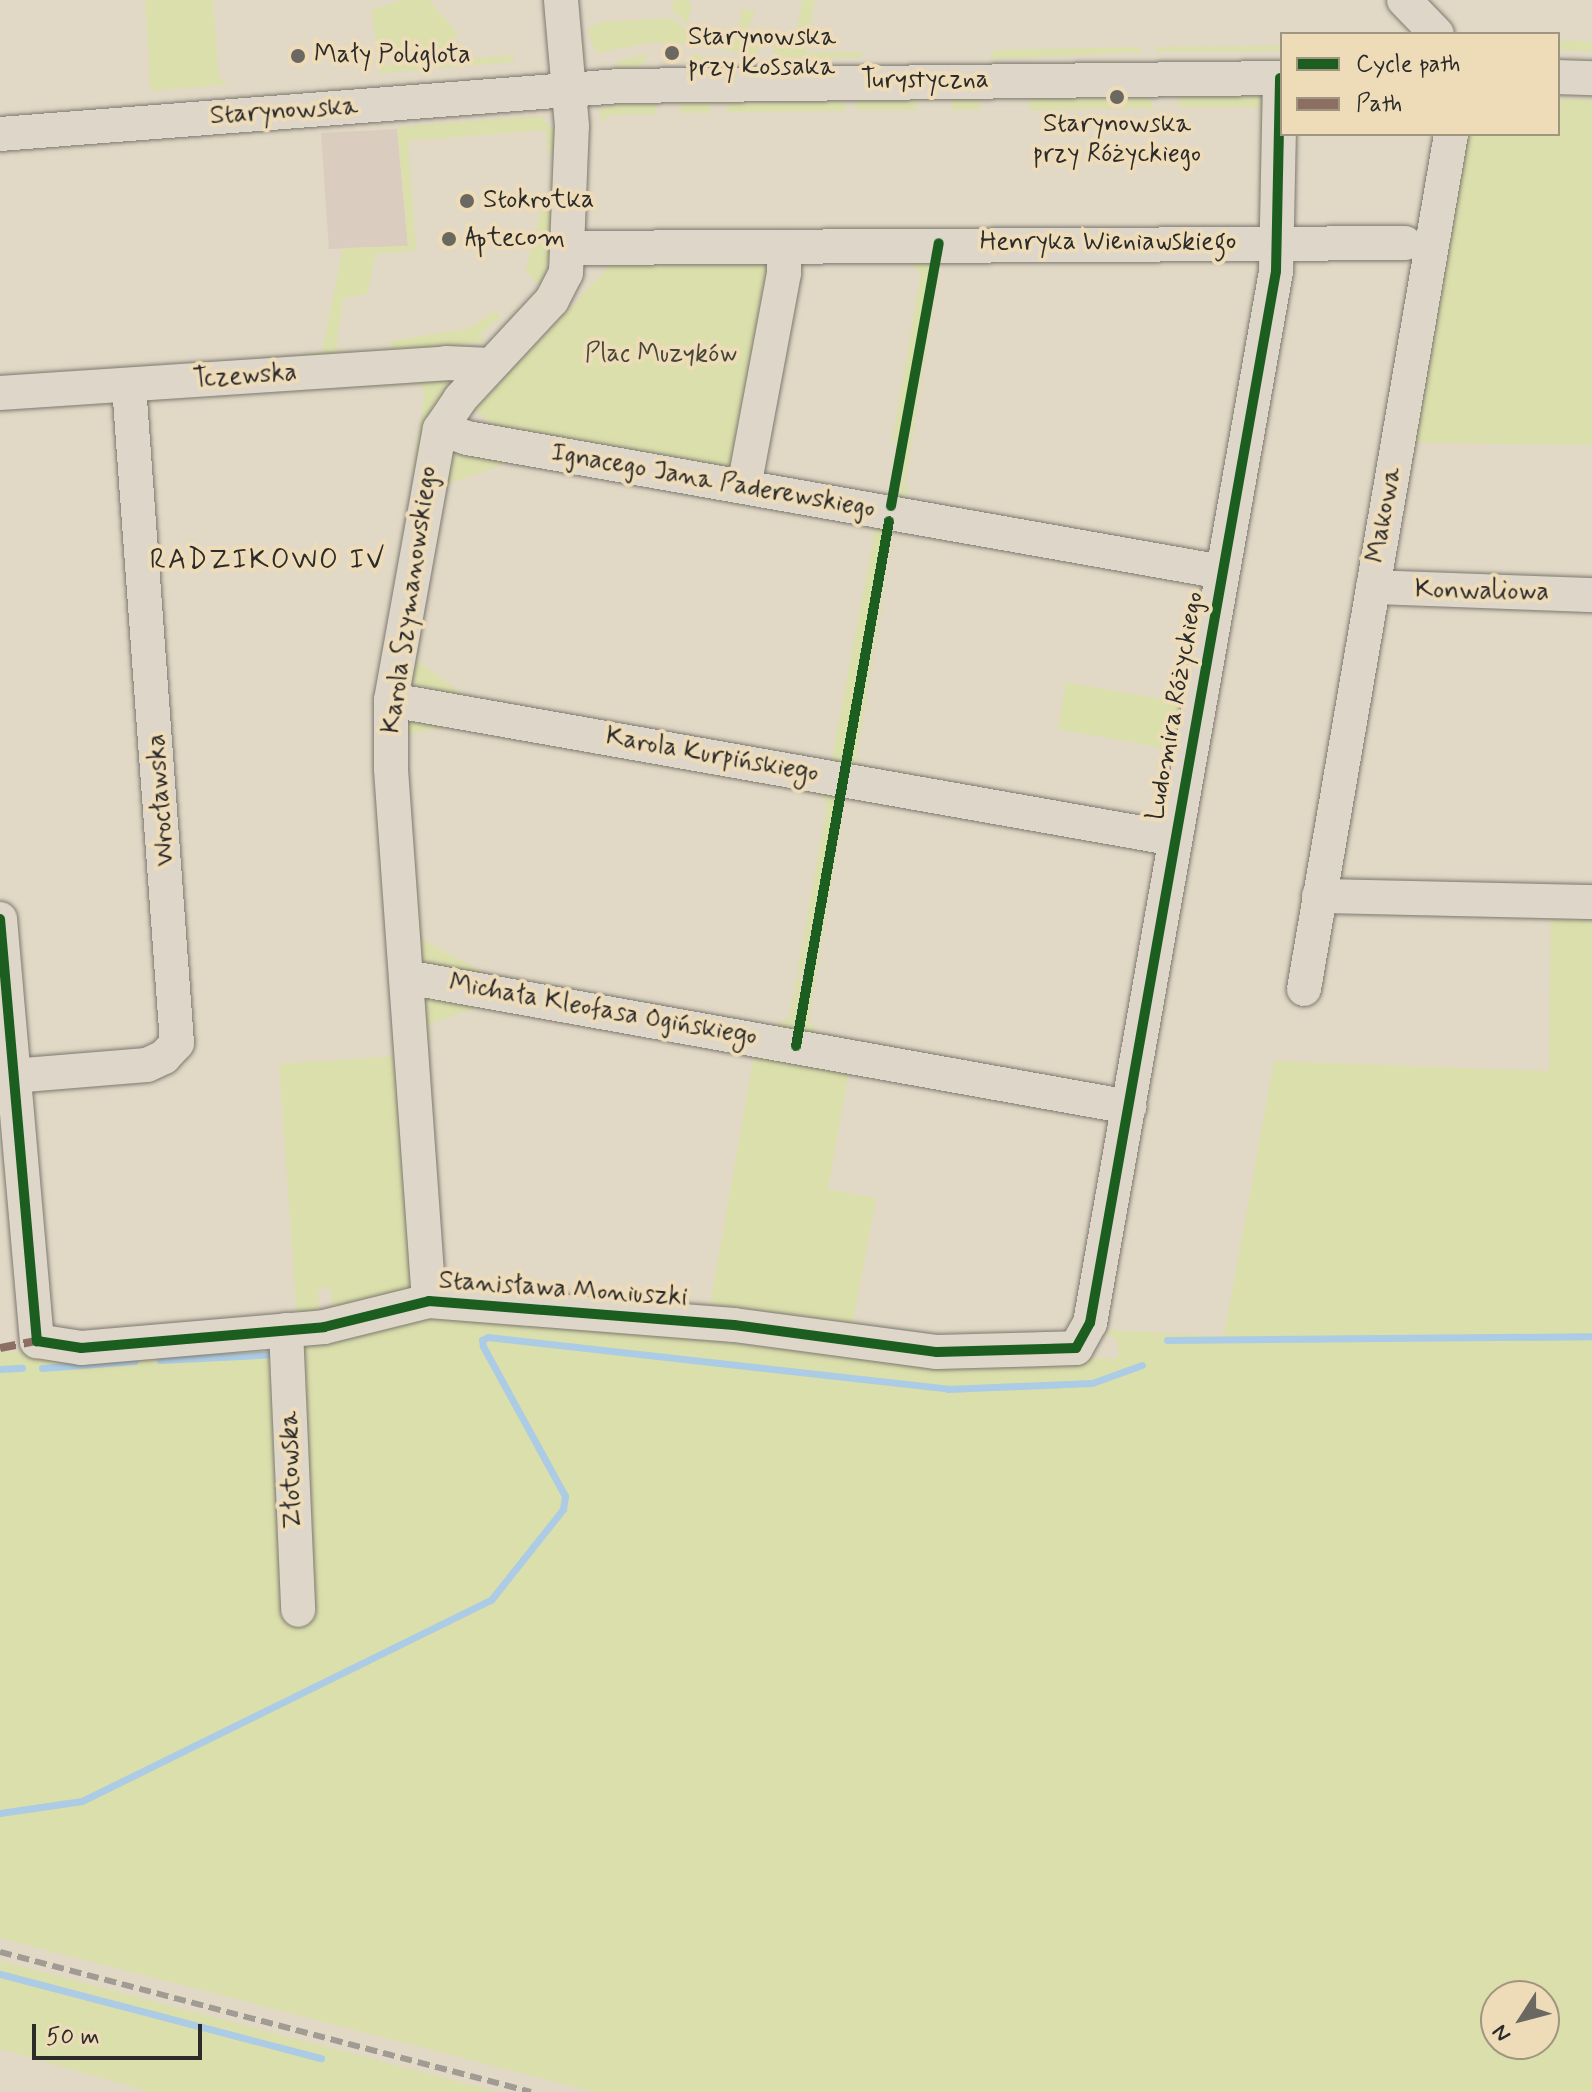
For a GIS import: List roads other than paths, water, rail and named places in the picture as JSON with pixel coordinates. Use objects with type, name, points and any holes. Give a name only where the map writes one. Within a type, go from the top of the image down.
[{"type":"street","name":"Karola Szymanowskiego","points":[[429,1301],[406,977],[391,700],[440,429],[491,365],[552,300],[566,273],[571,248],[569,90],[561,0]]},
{"type":"street","points":[[1404,0],[1435,32]]},
{"type":"street","points":[[1560,77],[1592,78]]},
{"type":"street","name":"Turystyczna","points":[[569,90],[1280,78]]},
{"type":"street","name":"Starynowska","points":[[0,134],[569,90]]},
{"type":"street","name":"Ludomira Różyckiego","points":[[1084,1339],[1129,1107],[1278,242],[1280,133]]},
{"type":"street","name":"Makowa","points":[[1304,989],[1451,136]]},
{"type":"street","name":"Henryka Wieniawskiego","points":[[571,248],[1405,243]]},
{"type":"street","points":[[744,487],[784,273],[784,247]]},
{"type":"street","name":"Tczewska","points":[[0,393],[446,363],[491,365]]},
{"type":"street","name":"Wrocławska","points":[[7,1077],[147,1065],[164,1057],[177,1043],[129,386]]},
{"type":"street","name":"Ignacego Jana Paderewskiego","points":[[440,429],[467,438],[1222,572]]},
{"type":"street","name":"Konwaliowa","points":[[1373,587],[1592,595]]},
{"type":"street","name":"Karola Kurpińskiego","points":[[391,700],[1175,839]]},
{"type":"street","points":[[1319,896],[1592,902]]},
{"type":"street","points":[[0,919],[7,1077]]},
{"type":"street","name":"Michała Kleofasa Ogińskiego","points":[[406,977],[1129,1107]]},
{"type":"street","name":"Stanisława Moniuszki","points":[[7,1077],[37,1341],[81,1348],[286,1330],[358,1322],[429,1301],[734,1325],[937,1352],[1070,1350],[1084,1339]]},
{"type":"street","name":"Złotowska","points":[[286,1330],[298,1610]]},
{"type":"waterway","points":[[1167,1340],[1592,1336]]},
{"type":"waterway","points":[[0,1813],[82,1801],[491,1600],[563,1509],[565,1496],[483,1346],[482,1340],[488,1337],[948,1389],[1092,1383],[1142,1365]]},
{"type":"waterway","points":[[160,1360],[277,1354]]},
{"type":"waterway","points":[[42,1368],[135,1361]]},
{"type":"waterway","points":[[0,1369],[22,1368]]},
{"type":"waterway","points":[[0,1974],[321,2058]]},
{"type":"railway","points":[[0,1952],[531,2092]]},
{"type":"place","name":"Starynowska przy Kossaka","points":[[672,53]]},
{"type":"place","name":"Mały Poliglota","points":[[298,56]]},
{"type":"place","name":"Starynowska przy Różyckiego","points":[[1117,97]]},
{"type":"place","name":"Stokrotka","points":[[467,201]]},
{"type":"place","name":"Aptecom","points":[[449,239]]},
{"type":"district","name":"RADZIKOWO IV","points":[[268,561]]},
{"type":"park label","name":"Plac Muzyków","points":[[661,355]]}]
